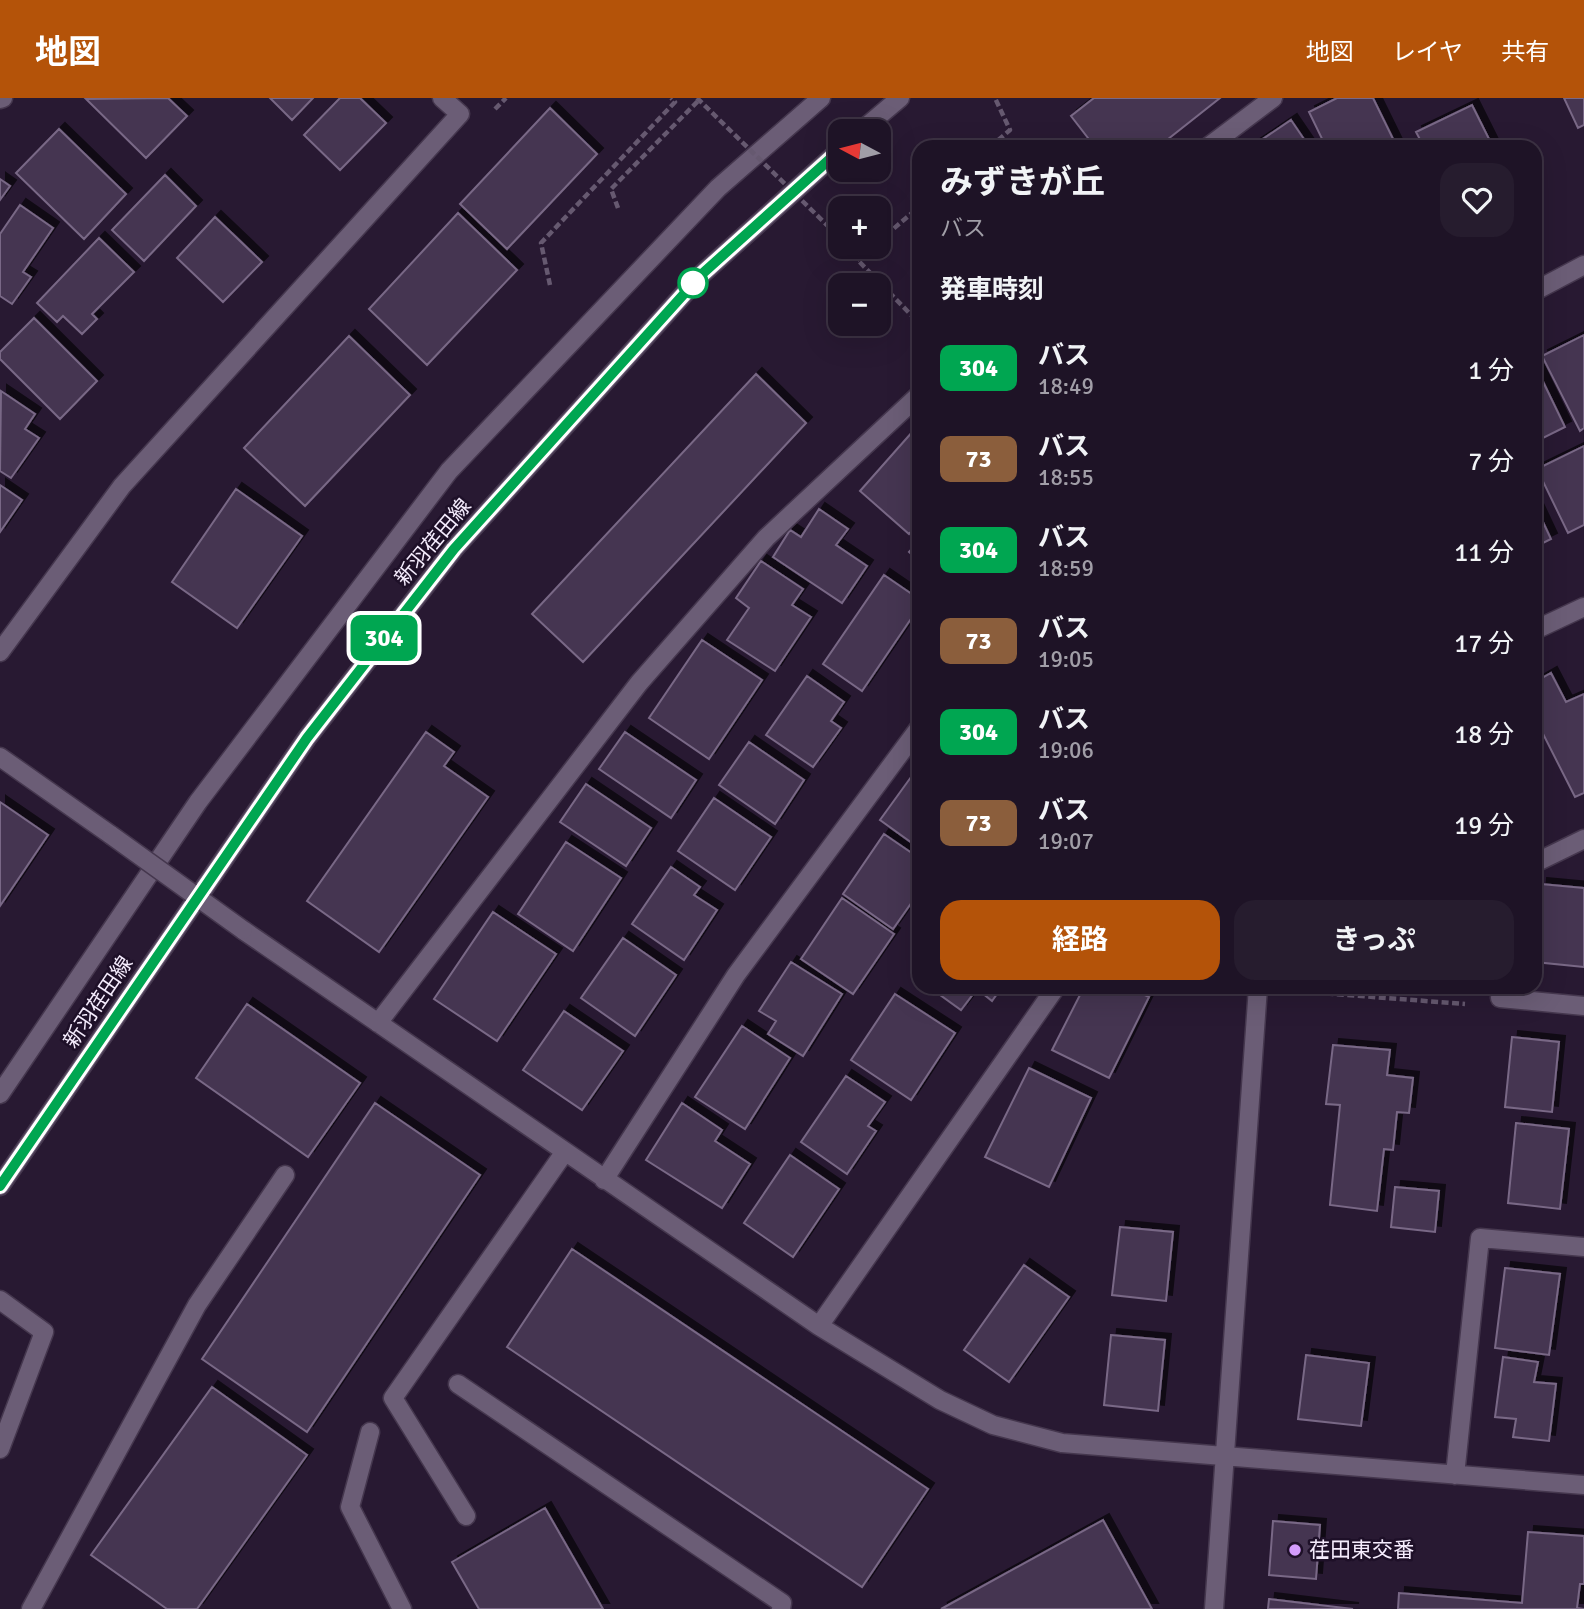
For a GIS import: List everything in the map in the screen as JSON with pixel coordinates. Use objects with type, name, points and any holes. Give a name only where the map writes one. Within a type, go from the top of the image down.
[{"type":"street","points":[[0,652],[122,486],[460,114],[442,98]]},
{"type":"street","name":"新羽荏田線","points":[[0,1094],[198,802],[449,471],[718,188],[821,98]]},
{"type":"street","points":[[875,119],[900,98]]},
{"type":"street","points":[[1217,140],[1273,98]]},
{"type":"street","name":"新羽荏田線","points":[[0,1186],[307,738],[454,549],[702,274],[828,161]]},
{"type":"street","points":[[1542,287],[1584,265]]},
{"type":"street","points":[[378,1023],[648,673],[766,538],[912,402]]},
{"type":"street","points":[[1542,627],[1584,607]]},
{"type":"street","points":[[604,1180],[736,975],[912,737]]},
{"type":"street","points":[[0,757],[243,930],[819,1326],[940,1400],[993,1425],[1062,1443],[1584,1485]]},
{"type":"street","points":[[1542,860],[1584,839]]},
{"type":"street","points":[[819,1326],[1051,994]]},
{"type":"street","points":[[1214,1609],[1222,1457],[1257,994]]},
{"type":"street","points":[[1506,994],[1584,1006]]},
{"type":"street","points":[[466,1516],[393,1398],[564,1153]]},
{"type":"street","points":[[31,1609],[197,1305],[285,1175]]},
{"type":"street","points":[[1455,1475],[1480,1238],[1584,1247]]},
{"type":"street","points":[[0,1300],[44,1332],[0,1449]]},
{"type":"street","points":[[458,1384],[782,1603],[780,1609]]},
{"type":"street","points":[[370,1432],[349,1507],[402,1609]]},
{"type":"path","points":[[550,285],[541,243],[675,102],[671,98]]},
{"type":"path","points":[[996,98],[1010,130],[998,140]]},
{"type":"path","points":[[618,208],[611,189],[698,99],[828,227]]},
{"type":"path","points":[[891,231],[912,213]]},
{"type":"path","points":[[857,260],[912,316]]},
{"type":"path","points":[[1330,994],[1458,1005],[1496,994]]},
{"type":"building","points":[[168,98],[187,116],[146,158],[86,99]]},
{"type":"building","points":[[270,98],[313,98],[292,120]]},
{"type":"building","points":[[340,98],[360,98],[386,123],[340,170],[304,135]]},
{"type":"building","points":[[1094,98],[1220,98],[1167,140],[1090,140],[1071,116]]},
{"type":"building","points":[[1337,98],[1373,98],[1394,140],[1323,140],[1309,112]]},
{"type":"building","points":[[1564,98],[1584,98],[1584,125],[1578,128]]},
{"type":"building","points":[[1472,105],[1490,140],[1420,140],[1416,132]]},
{"type":"building","points":[[550,108],[597,154],[507,249],[460,204]]},
{"type":"building","points":[[1291,120],[1305,140],[1261,140]]},
{"type":"building","points":[[59,129],[126,194],[84,239],[16,173]]},
{"type":"building","points":[[165,175],[196,206],[144,261],[112,230]]},
{"type":"building","points":[[0,179],[10,186],[0,200]]},
{"type":"building","points":[[20,205],[53,228],[23,272],[31,277],[12,304],[0,296],[0,234]]},
{"type":"building","points":[[458,213],[517,270],[427,365],[369,309]]},
{"type":"building","points":[[215,217],[262,262],[223,302],[177,258]]},
{"type":"building","points":[[99,238],[134,272],[92,314],[97,319],[82,334],[63,316],[57,322],[37,303]]},
{"type":"building","points":[[34,318],[97,381],[60,419],[0,359],[0,352]]},
{"type":"building","points":[[1584,335],[1584,428],[1580,431],[1542,356]]},
{"type":"building","points":[[349,336],[410,395],[305,506],[244,448]]},
{"type":"building","points":[[756,374],[806,423],[583,662],[532,614]]},
{"type":"building","points":[[1542,379],[1565,427],[1542,438]]},
{"type":"building","points":[[1,391],[35,414],[25,429],[39,438],[11,478],[0,471]]},
{"type":"building","points":[[912,432],[912,531],[909,534],[860,491]]},
{"type":"building","points":[[1584,446],[1584,525],[1568,533],[1542,479],[1542,467]]},
{"type":"building","points":[[0,485],[22,500],[0,532]]},
{"type":"building","points":[[236,489],[302,536],[237,628],[172,582]]},
{"type":"building","points":[[819,509],[848,529],[836,545],[867,566],[842,603],[773,557],[790,530],[801,537]]},
{"type":"building","points":[[1542,520],[1551,539],[1542,544]]},
{"type":"building","points":[[761,561],[803,589],[792,605],[811,617],[775,671],[727,640],[749,608],[736,598]]},
{"type":"building","points":[[884,575],[912,594],[912,617],[862,691],[823,664]]},
{"type":"building","points":[[702,640],[762,680],[709,759],[649,718]]},
{"type":"building","points":[[1551,673],[1566,702],[1584,694],[1584,793],[1575,797],[1542,732],[1542,678]]},
{"type":"building","points":[[807,676],[844,702],[831,721],[841,728],[813,767],[766,735]]},
{"type":"building","points":[[426,732],[454,752],[444,766],[488,797],[379,952],[307,901]]},
{"type":"building","points":[[625,732],[696,780],[671,818],[599,769]]},
{"type":"building","points":[[749,742],[804,780],[775,824],[719,785]]},
{"type":"building","points":[[912,776],[912,843],[880,820]]},
{"type":"building","points":[[586,784],[651,828],[626,866],[560,822]]},
{"type":"building","points":[[714,798],[771,837],[735,890],[678,851]]},
{"type":"building","points":[[0,802],[48,835],[0,906]]},
{"type":"building","points":[[884,834],[912,853],[912,902],[893,929],[843,894]]},
{"type":"building","points":[[566,842],[621,878],[573,951],[518,914]]},
{"type":"building","points":[[671,867],[700,887],[694,895],[717,910],[684,960],[632,924]]},
{"type":"building","points":[[1542,884],[1584,888],[1584,967],[1542,963]]},
{"type":"building","points":[[842,898],[894,934],[853,994],[801,959]]},
{"type":"building","points":[[493,912],[556,954],[497,1041],[434,999]]},
{"type":"building","points":[[623,938],[676,975],[635,1036],[581,998]]},
{"type":"building","points":[[791,962],[842,994],[803,1056],[768,1034],[776,1021],[759,1011]]},
{"type":"building","points":[[895,994],[955,1033],[911,1100],[851,1060]]},
{"type":"building","points":[[939,994],[973,994],[961,1010]]},
{"type":"building","points":[[983,994],[997,994],[992,1001]]},
{"type":"building","points":[[1080,994],[1143,994],[1149,997],[1109,1078],[1052,1050]]},
{"type":"building","points":[[247,1004],[360,1083],[308,1157],[196,1078]]},
{"type":"building","points":[[564,1011],[623,1051],[582,1110],[523,1070]]},
{"type":"building","points":[[742,1026],[790,1058],[745,1129],[695,1097]]},
{"type":"building","points":[[1512,1037],[1559,1042],[1552,1112],[1505,1107]]},
{"type":"building","points":[[1333,1045],[1390,1050],[1387,1075],[1413,1078],[1409,1113],[1397,1112],[1393,1150],[1384,1149],[1377,1211],[1330,1205],[1340,1105],[1326,1104]]},
{"type":"building","points":[[1029,1068],[1091,1098],[1049,1187],[985,1157]]},
{"type":"building","points":[[846,1076],[885,1102],[868,1126],[876,1131],[847,1174],[801,1142]]},
{"type":"building","points":[[375,1103],[480,1175],[307,1432],[202,1359]]},
{"type":"building","points":[[682,1103],[722,1130],[715,1141],[750,1164],[722,1208],[646,1160]]},
{"type":"building","points":[[1516,1123],[1569,1129],[1560,1209],[1508,1203]]},
{"type":"building","points":[[790,1155],[839,1189],[793,1257],[744,1223]]},
{"type":"building","points":[[1395,1187],[1439,1191],[1435,1232],[1391,1227]]},
{"type":"building","points":[[1120,1227],[1173,1232],[1166,1301],[1112,1295]]},
{"type":"building","points":[[572,1249],[928,1489],[862,1587],[507,1347]]},
{"type":"building","points":[[1024,1265],[1069,1297],[1009,1382],[964,1350]]},
{"type":"building","points":[[1505,1268],[1560,1274],[1549,1355],[1495,1348]]},
{"type":"building","points":[[1111,1335],[1165,1340],[1158,1411],[1104,1405]]},
{"type":"building","points":[[1306,1355],[1369,1363],[1361,1426],[1298,1419]]},
{"type":"building","points":[[1503,1357],[1538,1362],[1534,1382],[1556,1384],[1549,1441],[1513,1437],[1516,1419],[1495,1417]]},
{"type":"building","points":[[212,1387],[307,1455],[197,1609],[167,1609],[91,1555]]},
{"type":"building","points":[[545,1508],[603,1609],[479,1609],[452,1562]]},
{"type":"building","points":[[1103,1520],[1152,1609],[941,1609]]},
{"type":"building","name":"荏田東交番","points":[[1273,1521],[1320,1525],[1316,1579],[1269,1575]]},
{"type":"building","points":[[1528,1532],[1584,1536],[1584,1584],[1580,1584],[1577,1608],[1584,1609],[1398,1609],[1399,1593],[1522,1603]]},
{"type":"building","points":[[1269,1599],[1353,1609],[1268,1609]]},
{"type":"bus line","name":"304","points":[[0,1186],[307,738],[454,549],[702,274],[828,161]]},
{"type":"place","name":"荏田東交番","points":[[1295,1550]]}]
